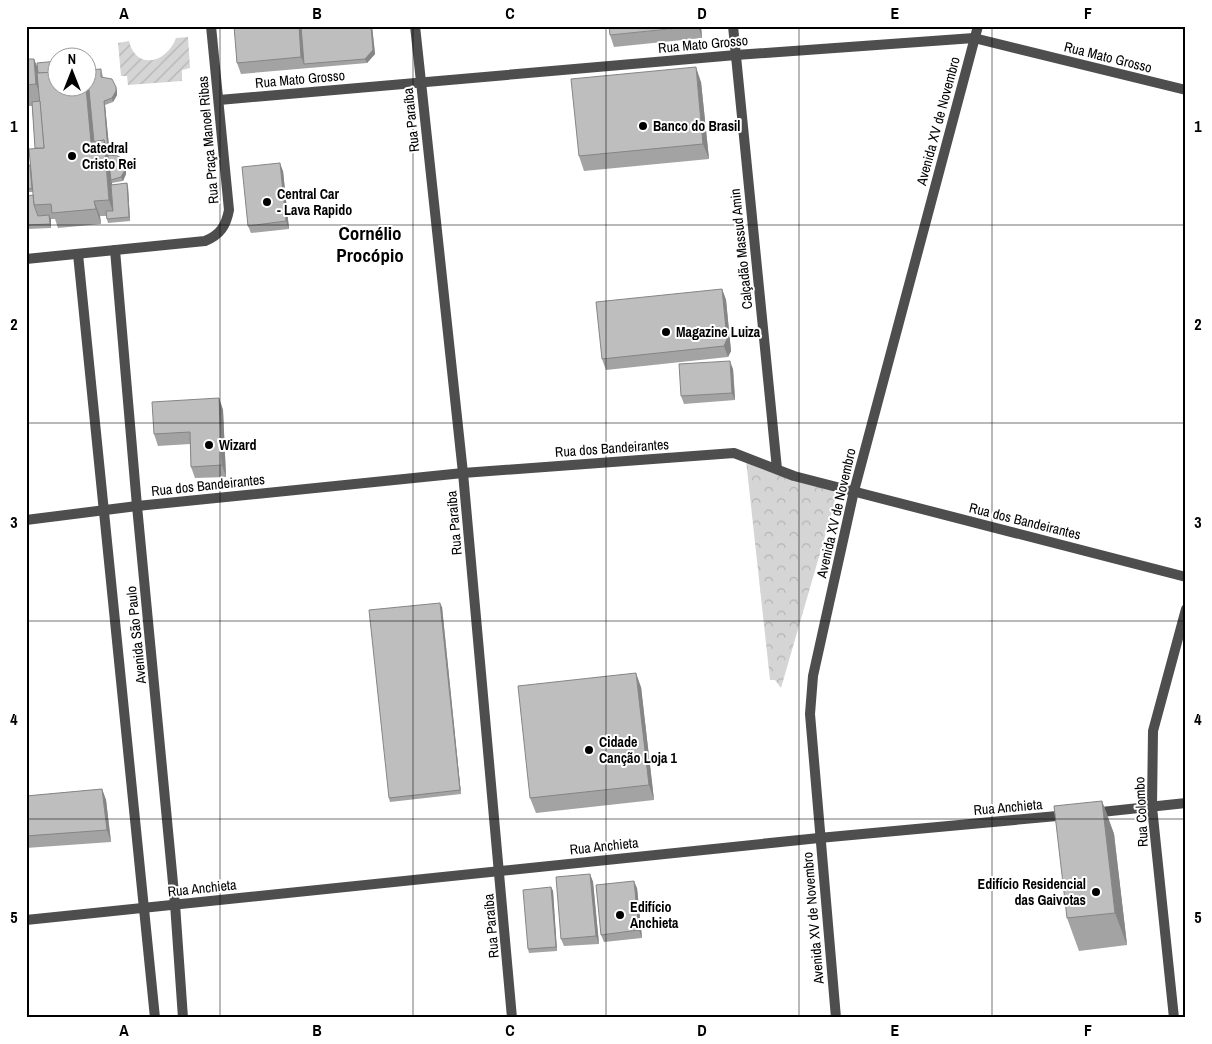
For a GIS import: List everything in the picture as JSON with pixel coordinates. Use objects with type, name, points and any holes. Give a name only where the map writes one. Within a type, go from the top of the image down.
[{"type":"street","name":"Rua Praça Manoel Ribas","points":[[26,259],[205,241],[215,237],[222,230],[227,222],[229,210],[211,26]]},
{"type":"street","name":"Rua Paraíba","points":[[415,26],[463,473],[512,1018]]},
{"type":"street","name":"Calçadão Massud Amin","points":[[733,26],[777,469]]},
{"type":"street","name":"Avenida XV de Novembro","points":[[836,1018],[819,838],[810,714],[813,676],[854,492],[978,26]]},
{"type":"street","name":"Rua Mato Grosso","points":[[218,100],[736,55],[974,38],[1186,90]]},
{"type":"street","name":"Avenida São Paulo","points":[[115,250],[137,506],[176,904],[183,1018]]},
{"type":"street","name":"Avenida São Paulo","points":[[78,254],[155,1018]]},
{"type":"street","name":"Rua dos Bandeirantes","points":[[26,520],[137,506],[463,473],[734,453],[794,476],[1186,577]]},
{"type":"street","name":"Rua Colombo","points":[[1174,1018],[1152,807],[1153,731],[1186,608]]},
{"type":"street","name":"Rua Anchieta","points":[[26,920],[819,838],[1186,803]]},
{"type":"green space","points":[[188,37],[190,68],[182,70],[182,81],[128,85],[127,76],[121,76],[118,43],[129,41],[138,57],[152,60],[166,53],[172,47],[176,38]]},
{"type":"green space","points":[[746,460],[832,490],[835,494],[834,505],[781,688],[775,680],[770,680]]},
{"type":"building","points":[[234,26],[299,26],[301,57],[237,63]]},
{"type":"building","points":[[301,26],[371,26],[373,50],[365,59],[304,64]]},
{"type":"building","points":[[609,26],[698,26],[610,35]]},
{"type":"building","points":[[26,59],[34,59],[36,84],[26,85]]},
{"type":"building","points":[[48,62],[48,72],[38,73],[37,63]]},
{"type":"building","name":"Banco do Brasil","points":[[696,67],[703,144],[579,156],[571,79]]},
{"type":"building","points":[[98,69],[101,69],[101,77],[112,79],[116,87],[112,98],[104,101],[108,151],[104,140],[94,142],[90,98],[98,98]]},
{"type":"building","name":"Catedral Cristo Rei","points":[[48,72],[48,98],[87,98],[91,142],[104,140],[109,200],[94,201],[96,209],[52,213],[51,204],[34,205],[29,149],[44,148],[37,73]]},
{"type":"building","points":[[40,101],[44,148],[35,148],[32,102]]},
{"type":"building","points":[[108,155],[121,158],[125,170],[121,177],[111,180]]},
{"type":"building","name":"Central Car - Lava Rapido","points":[[280,163],[286,221],[248,226],[242,167]]},
{"type":"building","points":[[30,165],[32,189],[26,188],[26,166]]},
{"type":"building","points":[[127,183],[129,217],[107,219],[106,211],[113,211],[111,185]]},
{"type":"building","points":[[33,195],[38,216],[49,215],[50,224],[27,225],[26,196]]},
{"type":"building","name":"Magazine Luiza","points":[[722,289],[727,339],[724,346],[602,359],[596,302]]},
{"type":"building","points":[[730,361],[732,393],[681,396],[679,364]]},
{"type":"building","name":"Wizard","points":[[219,398],[222,465],[191,467],[190,432],[154,434],[152,402]]},
{"type":"building","points":[[440,603],[460,790],[389,798],[369,610]]},
{"type":"building","name":"Cidade Canção Loja 1","points":[[636,673],[649,785],[530,798],[518,686]]},
{"type":"building","points":[[102,789],[107,830],[26,836],[26,796]]},
{"type":"building","points":[[1102,801],[1115,913],[1067,918],[1054,806]]},
{"type":"building","points":[[590,874],[596,936],[561,939],[556,877]]},
{"type":"building","name":"Edifício Anchieta","points":[[634,881],[639,930],[601,935],[596,885]]},
{"type":"building","points":[[551,887],[556,947],[528,949],[523,890]]},
{"type":"place","name":"Banco do Brasil","points":[[643,126]]},
{"type":"place","name":"Catedral Cristo Rei","points":[[72,156]]},
{"type":"place","name":"Central Car - Lava Rapido","points":[[267,202]]},
{"type":"place","name":"Magazine Luiza","points":[[666,332]]},
{"type":"place","name":"Wizard","points":[[209,445]]},
{"type":"place","name":"Cidade Canção Loja 1","points":[[589,750]]},
{"type":"place","name":"Edifício Residencial das Gaivotas","points":[[1096,892]]},
{"type":"place","name":"Edifício Anchieta","points":[[620,915]]},
{"type":"district","name":"Cornélio Procópio","points":[[370,244]]}]
